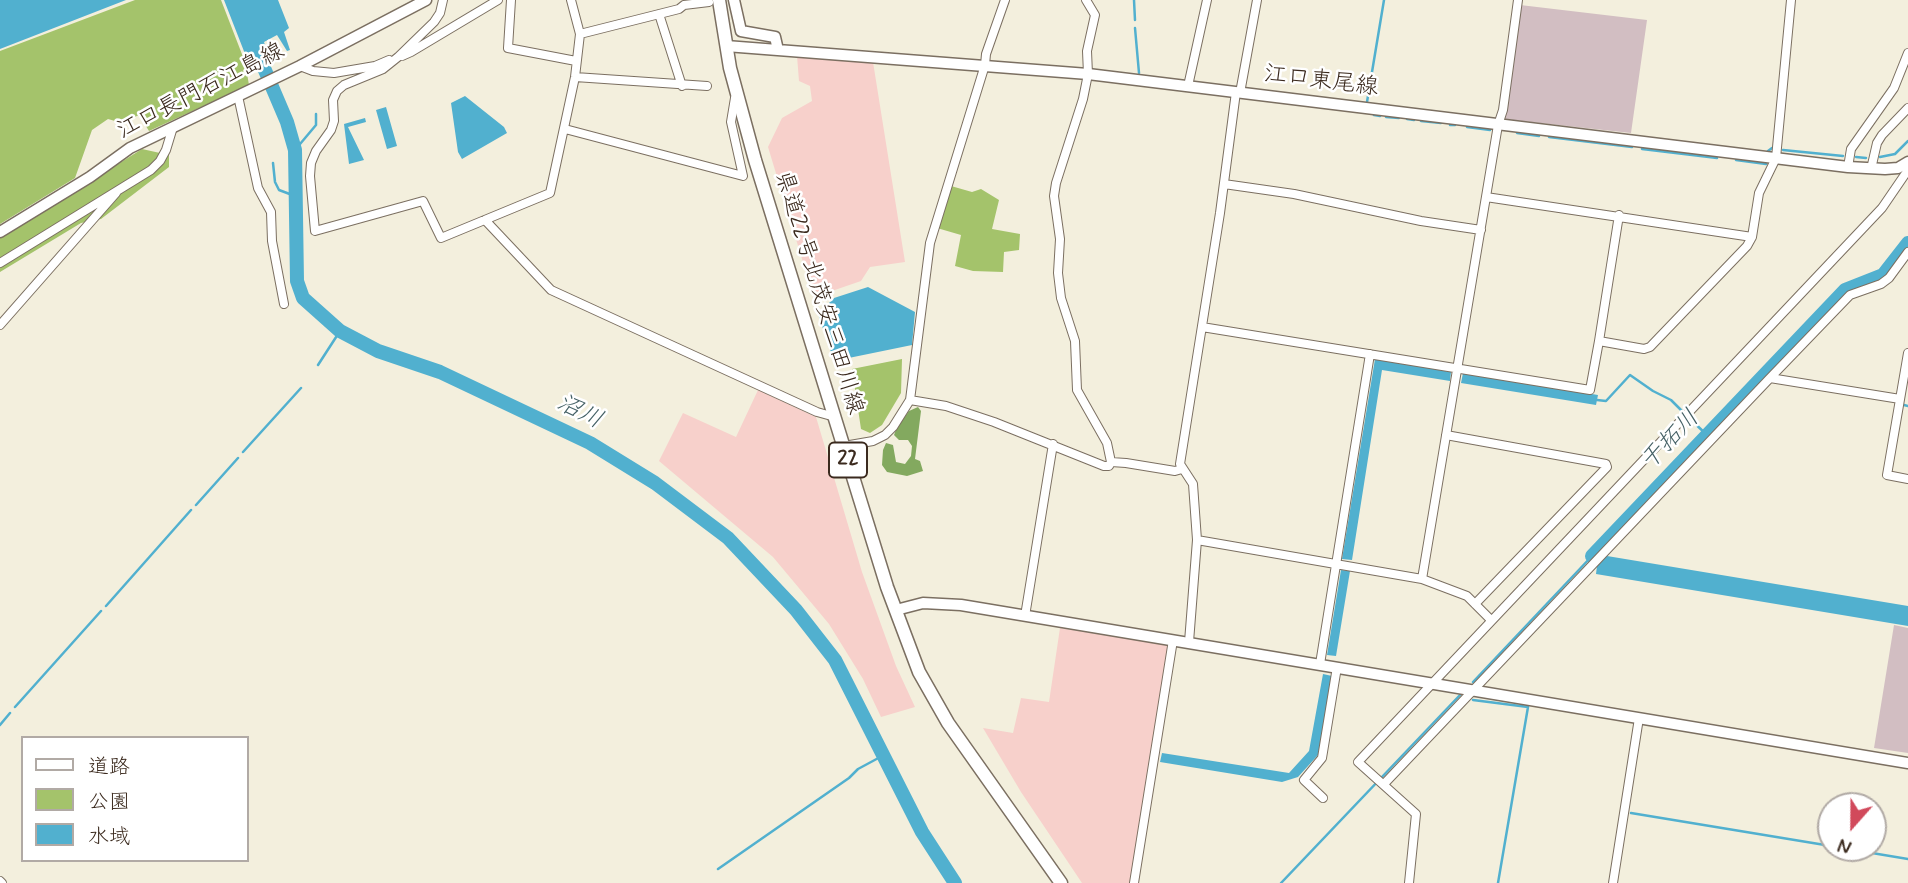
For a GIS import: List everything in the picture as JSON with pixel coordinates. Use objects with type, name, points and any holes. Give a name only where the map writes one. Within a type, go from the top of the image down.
[{"type":"main road","name":"江口長門石江島線","points":[[0,232],[90,177],[130,148],[300,66],[426,0]]},
{"type":"main road","points":[[731,0],[741,31],[775,37],[778,50]]},
{"type":"main road","name":"県道22号北茂安三田川線","points":[[714,1],[755,160],[844,446],[919,673],[948,723],[1061,883]]},
{"type":"main road","name":"江口東尾線","points":[[726,46],[1088,74],[1848,167],[1871,169],[1907,166]]},
{"type":"main road","points":[[897,610],[923,603],[961,605],[1908,763]]},
{"type":"street","points":[[443,0],[440,13],[434,22],[398,57],[383,69],[344,85],[337,91],[333,100],[334,121],[331,130],[316,151],[312,163],[310,176],[314,231],[423,201],[441,238],[550,193],[575,77],[580,34],[571,0]]},
{"type":"street","points":[[300,66],[313,71],[334,73],[375,66],[411,52],[498,0]]},
{"type":"street","points":[[511,0],[508,48],[576,61]]},
{"type":"street","points":[[844,446],[873,441],[884,435],[911,400],[930,243],[985,65],[986,54],[1005,0]]},
{"type":"street","points":[[911,400],[956,409],[1109,467],[1111,462],[1107,443],[1077,390],[1076,341],[1061,298],[1058,273],[1060,239],[1056,183],[1083,99],[1088,74],[1087,51],[1095,15],[1086,0]]},
{"type":"street","points":[[1188,86],[1207,0]]},
{"type":"street","points":[[1189,642],[1197,541],[1193,484],[1180,464],[1238,92],[1257,0]]},
{"type":"street","points":[[1422,579],[1498,125],[1503,110],[1518,0]]},
{"type":"street","points":[[1599,341],[1644,349],[1650,347],[1747,246],[1752,237],[1759,193],[1776,158],[1791,0]]},
{"type":"street","points":[[580,34],[659,14],[683,3],[714,1]]},
{"type":"street","points":[[659,14],[682,86]]},
{"type":"street","points":[[1848,167],[1851,149],[1894,88],[1908,53]]},
{"type":"street","points":[[575,77],[706,86]]},
{"type":"street","points":[[565,129],[743,176],[731,122],[736,91]]},
{"type":"street","points":[[238,96],[258,188],[271,212],[272,241],[284,304]]},
{"type":"street","points":[[1871,169],[1877,143],[1908,108]]},
{"type":"street","points":[[0,263],[151,170],[160,161],[173,127]]},
{"type":"street","points":[[1409,883],[1416,814],[1358,762],[1882,208],[1907,166]]},
{"type":"street","points":[[1224,184],[1294,194],[1409,219],[1481,230]]},
{"type":"street","points":[[0,326],[116,193]]},
{"type":"street","points":[[1486,197],[1752,237]]},
{"type":"street","points":[[1202,327],[1590,390],[1619,215]]},
{"type":"street","points":[[485,220],[551,290],[817,412],[835,417]]},
{"type":"street","points":[[1381,781],[1473,691],[1850,295],[1881,284],[1889,278],[1908,252]]},
{"type":"street","points":[[1908,353],[1886,475],[1908,479]]},
{"type":"street","points":[[1320,664],[1370,354]]},
{"type":"street","points":[[1770,378],[1900,399]]},
{"type":"street","points":[[1446,435],[1606,464],[1475,604]]},
{"type":"street","points":[[1026,616],[1053,444]]},
{"type":"street","points":[[1111,462],[1175,471],[1182,469]]},
{"type":"street","points":[[1197,541],[1422,579],[1467,596],[1491,620]]},
{"type":"street","points":[[1134,883],[1172,640]]},
{"type":"street","points":[[1323,798],[1304,780],[1322,758],[1338,667]]},
{"type":"street","points":[[1613,883],[1639,718]]},
{"type":"shaded area","points":[[1520,5],[1647,20],[1631,133],[1504,119]]},
{"type":"shaded area","points":[[797,56],[873,62],[905,262],[870,267],[861,281],[829,292],[816,305],[768,147],[782,118],[812,101],[810,86],[799,81]]},
{"type":"shaded area","points":[[758,390],[816,417],[862,572],[896,666],[915,707],[881,717],[863,679],[829,624],[773,557],[659,461],[683,413],[736,437]]},
{"type":"shaded area","points":[[1894,625],[1908,628],[1908,753],[1874,748]]},
{"type":"shaded area","points":[[1060,628],[1168,645],[1131,883],[1082,883],[1021,792],[983,728],[1013,733],[1021,698],[1049,702]]},
{"type":"green space","points":[[135,0],[221,0],[245,62],[249,85],[149,131],[139,115],[122,123],[108,119],[92,130],[75,178],[0,224],[0,51]]},
{"type":"green space","points":[[142,149],[169,155],[169,167],[101,219],[81,223],[0,272],[0,238]]},
{"type":"green space","points":[[951,186],[972,192],[981,189],[999,200],[992,229],[1020,234],[1019,250],[1004,252],[1003,272],[973,271],[955,266],[961,235],[937,228]]},
{"type":"green space","points":[[902,359],[901,393],[882,425],[870,433],[861,429],[852,369]]},
{"type":"green space","points":[[918,407],[921,411],[915,459],[920,461],[923,471],[907,476],[887,472],[882,465],[886,443],[893,445],[896,462],[905,464],[911,456],[912,446],[908,440],[899,440],[894,435],[909,411]]},
{"type":"water","points":[[0,0],[126,0],[0,49]]},
{"type":"water","points":[[224,0],[278,0],[289,28],[284,32],[290,50],[287,51],[277,35],[264,42],[268,65],[258,70],[250,58],[247,59]]},
{"type":"water","points":[[465,96],[504,127],[507,133],[462,159],[458,152],[451,103]]},
{"type":"water","points":[[386,107],[397,146],[387,149],[376,110]]},
{"type":"water","points":[[365,118],[366,122],[348,127],[364,160],[349,164],[344,124]]},
{"type":"water","points":[[868,287],[915,312],[912,345],[834,361],[818,314],[834,298]]},
{"type":"water","points":[[1375,359],[1451,372],[1450,381],[1382,370],[1352,560],[1342,559]]},
{"type":"water","points":[[1463,373],[1598,395],[1596,405],[1461,383]]},
{"type":"water","points":[[1607,556],[1908,606],[1908,626],[1596,574],[1597,566]]},
{"type":"water","points":[[1341,570],[1350,571],[1336,656],[1327,655]]},
{"type":"water","points":[[1323,674],[1332,676],[1318,755],[1298,777],[1282,782],[1160,762],[1162,753],[1289,773],[1309,751]]},
{"type":"waterway","points":[[1134,0],[1135,20]]},
{"type":"waterway","points":[[1367,102],[1384,0]]},
{"type":"waterway","points":[[1135,28],[1139,73]]},
{"type":"waterway","name":"沼川","points":[[259,49],[295,150],[297,281],[303,298],[340,331],[378,351],[440,372],[590,443],[655,483],[728,538],[796,610],[835,660],[922,832],[955,883]]},
{"type":"waterway","points":[[295,150],[316,125],[316,114]]},
{"type":"waterway","points":[[1374,115],[1380,116]]},
{"type":"waterway","points":[[1386,117],[1399,118]]},
{"type":"waterway","points":[[1407,119],[1414,120]]},
{"type":"waterway","points":[[1421,121],[1441,123]]},
{"type":"waterway","points":[[1450,125],[1455,125]]},
{"type":"waterway","points":[[1467,127],[1490,130]]},
{"type":"waterway","points":[[1517,133],[1539,136]]},
{"type":"waterway","points":[[1549,137],[1632,147]]},
{"type":"waterway","points":[[1880,157],[1895,154],[1908,141]]},
{"type":"waterway","points":[[1768,151],[1772,148]]},
{"type":"waterway","points":[[1642,149],[1717,158]]},
{"type":"waterway","points":[[1783,150],[1843,156]]},
{"type":"waterway","points":[[1856,157],[1866,158]]},
{"type":"waterway","points":[[1736,160],[1766,164]]},
{"type":"waterway","points":[[273,163],[275,182],[279,190],[295,196]]},
{"type":"waterway","name":"干拓川","points":[[1592,556],[1845,290],[1883,275],[1908,243]]},
{"type":"waterway","points":[[318,365],[340,331]]},
{"type":"waterway","points":[[1597,400],[1606,401],[1630,375],[1671,400],[1683,412]]},
{"type":"waterway","points":[[243,452],[301,388]]},
{"type":"waterway","points":[[1904,405],[1908,406]]},
{"type":"waterway","points":[[1689,418],[1707,435]]},
{"type":"waterway","points":[[196,505],[238,458]]},
{"type":"waterway","points":[[106,606],[191,510]]},
{"type":"waterway","name":"干拓川","points":[[1473,682],[1592,556]]},
{"type":"waterway","points":[[15,707],[101,611]]},
{"type":"waterway","name":"干拓川","points":[[1281,883],[1460,695]]},
{"type":"waterway","points":[[1473,700],[1528,707],[1498,883]]},
{"type":"waterway","points":[[0,725],[10,713]]},
{"type":"waterway","points":[[718,869],[858,769],[884,755]]},
{"type":"waterway","points":[[1631,813],[1817,844]]},
{"type":"waterway","points":[[1887,856],[1908,859]]}]
